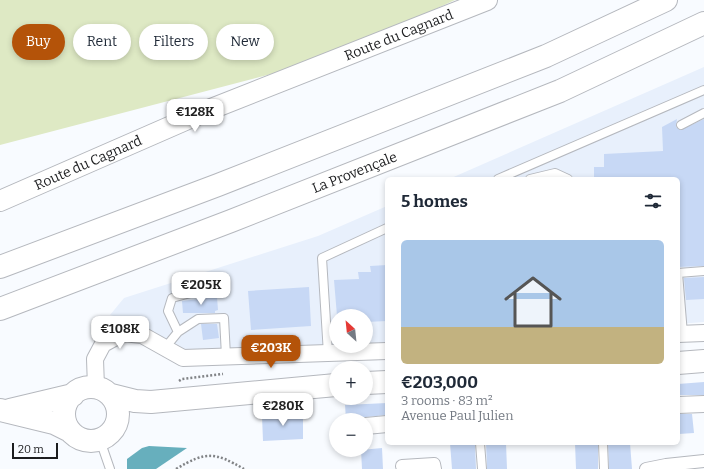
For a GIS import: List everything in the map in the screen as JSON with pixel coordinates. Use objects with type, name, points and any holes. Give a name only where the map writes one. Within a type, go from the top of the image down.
[{"type":"main road","points":[[0,267],[218,185],[546,56],[666,0]]},
{"type":"main road","name":"La Provençale","points":[[0,309],[231,221],[560,91],[704,23]]},
{"type":"main road","points":[[680,363],[704,361]]},
{"type":"main road","points":[[373,383],[385,382]]},
{"type":"main road","points":[[70,431],[65,421],[65,406],[73,395],[82,389],[103,391],[135,401],[151,402],[329,386]]},
{"type":"main road","points":[[103,391],[115,401],[119,413],[116,425],[106,436]]},
{"type":"main road","points":[[2,409],[73,395]]},
{"type":"main road","points":[[2,409],[54,423],[70,431],[80,439],[93,441],[106,436],[136,410],[151,402]]},
{"type":"street","name":"Route du Cagnard","points":[[0,201],[206,110],[487,0]]},
{"type":"street","points":[[103,391],[95,359],[103,344],[123,333],[142,335],[183,358],[385,351]]},
{"type":"street","points":[[681,334],[704,333]]},
{"type":"street","points":[[680,406],[704,404]]},
{"type":"street","points":[[373,425],[385,424]]},
{"type":"street","points":[[646,469],[666,465],[704,461]]},
{"type":"street","points":[[402,466],[434,464],[435,469]]},
{"type":"lane","points":[[503,177],[704,90]]},
{"type":"lane","points":[[680,125],[704,113]]},
{"type":"lane","points":[[538,177],[555,173],[564,177]]},
{"type":"lane","points":[[328,354],[322,258],[385,229]]},
{"type":"lane","points":[[680,273],[704,271]]},
{"type":"lane","points":[[178,332],[168,311],[172,298],[224,284]]},
{"type":"lane","points":[[680,314],[681,334]]},
{"type":"lane","points":[[165,348],[178,332],[198,319],[224,318],[226,356]]},
{"type":"lane","points":[[106,436],[110,469]]},
{"type":"lane","points":[[480,445],[482,469]]},
{"type":"lane","points":[[603,445],[604,469]]},
{"type":"path","points":[[176,469],[193,458],[209,455],[223,457],[244,469]]},
{"type":"shaded area","points":[[704,67],[704,322],[680,324],[680,177],[454,177]]},
{"type":"shaded area","points":[[385,207],[385,349],[373,349],[373,309],[329,309],[329,350],[177,351],[135,322],[110,315],[124,298],[318,236]]},
{"type":"green space","points":[[0,0],[455,0],[325,60],[0,145]]},
{"type":"water","points":[[149,446],[187,448],[156,469],[127,469],[127,459],[142,448]]},
{"type":"building","points":[[677,119],[676,127],[681,130],[704,119],[704,266],[680,267],[680,177],[594,177],[594,167],[604,167],[604,154],[663,151],[662,127]]},
{"type":"building","points":[[385,265],[385,321],[373,322],[373,309],[336,309],[334,280],[359,279],[358,272],[371,272],[370,266]]},
{"type":"building","points":[[704,277],[704,299],[686,300],[684,278]]},
{"type":"building","points":[[309,287],[311,326],[251,330],[248,291]]},
{"type":"building","points":[[217,297],[218,310],[215,311],[215,313],[183,313],[182,301]]},
{"type":"building","points":[[201,324],[217,324],[219,338],[203,340]]},
{"type":"building","points":[[704,382],[704,395],[680,395],[680,384]]},
{"type":"building","points":[[385,403],[385,415],[373,416],[373,413],[346,413],[345,405],[373,405],[373,404]]},
{"type":"building","points":[[303,414],[303,439],[263,441],[262,416]]},
{"type":"building","points":[[680,414],[692,414],[694,433],[680,434]]},
{"type":"building","points":[[450,445],[475,445],[476,469],[452,469]]},
{"type":"building","points":[[486,445],[506,445],[507,469],[487,469]]},
{"type":"building","points":[[575,445],[598,445],[598,469],[576,469]]},
{"type":"building","points":[[608,445],[630,445],[632,469],[609,469]]},
{"type":"building","points":[[382,448],[383,469],[362,469],[361,457],[373,457],[373,449]]}]
